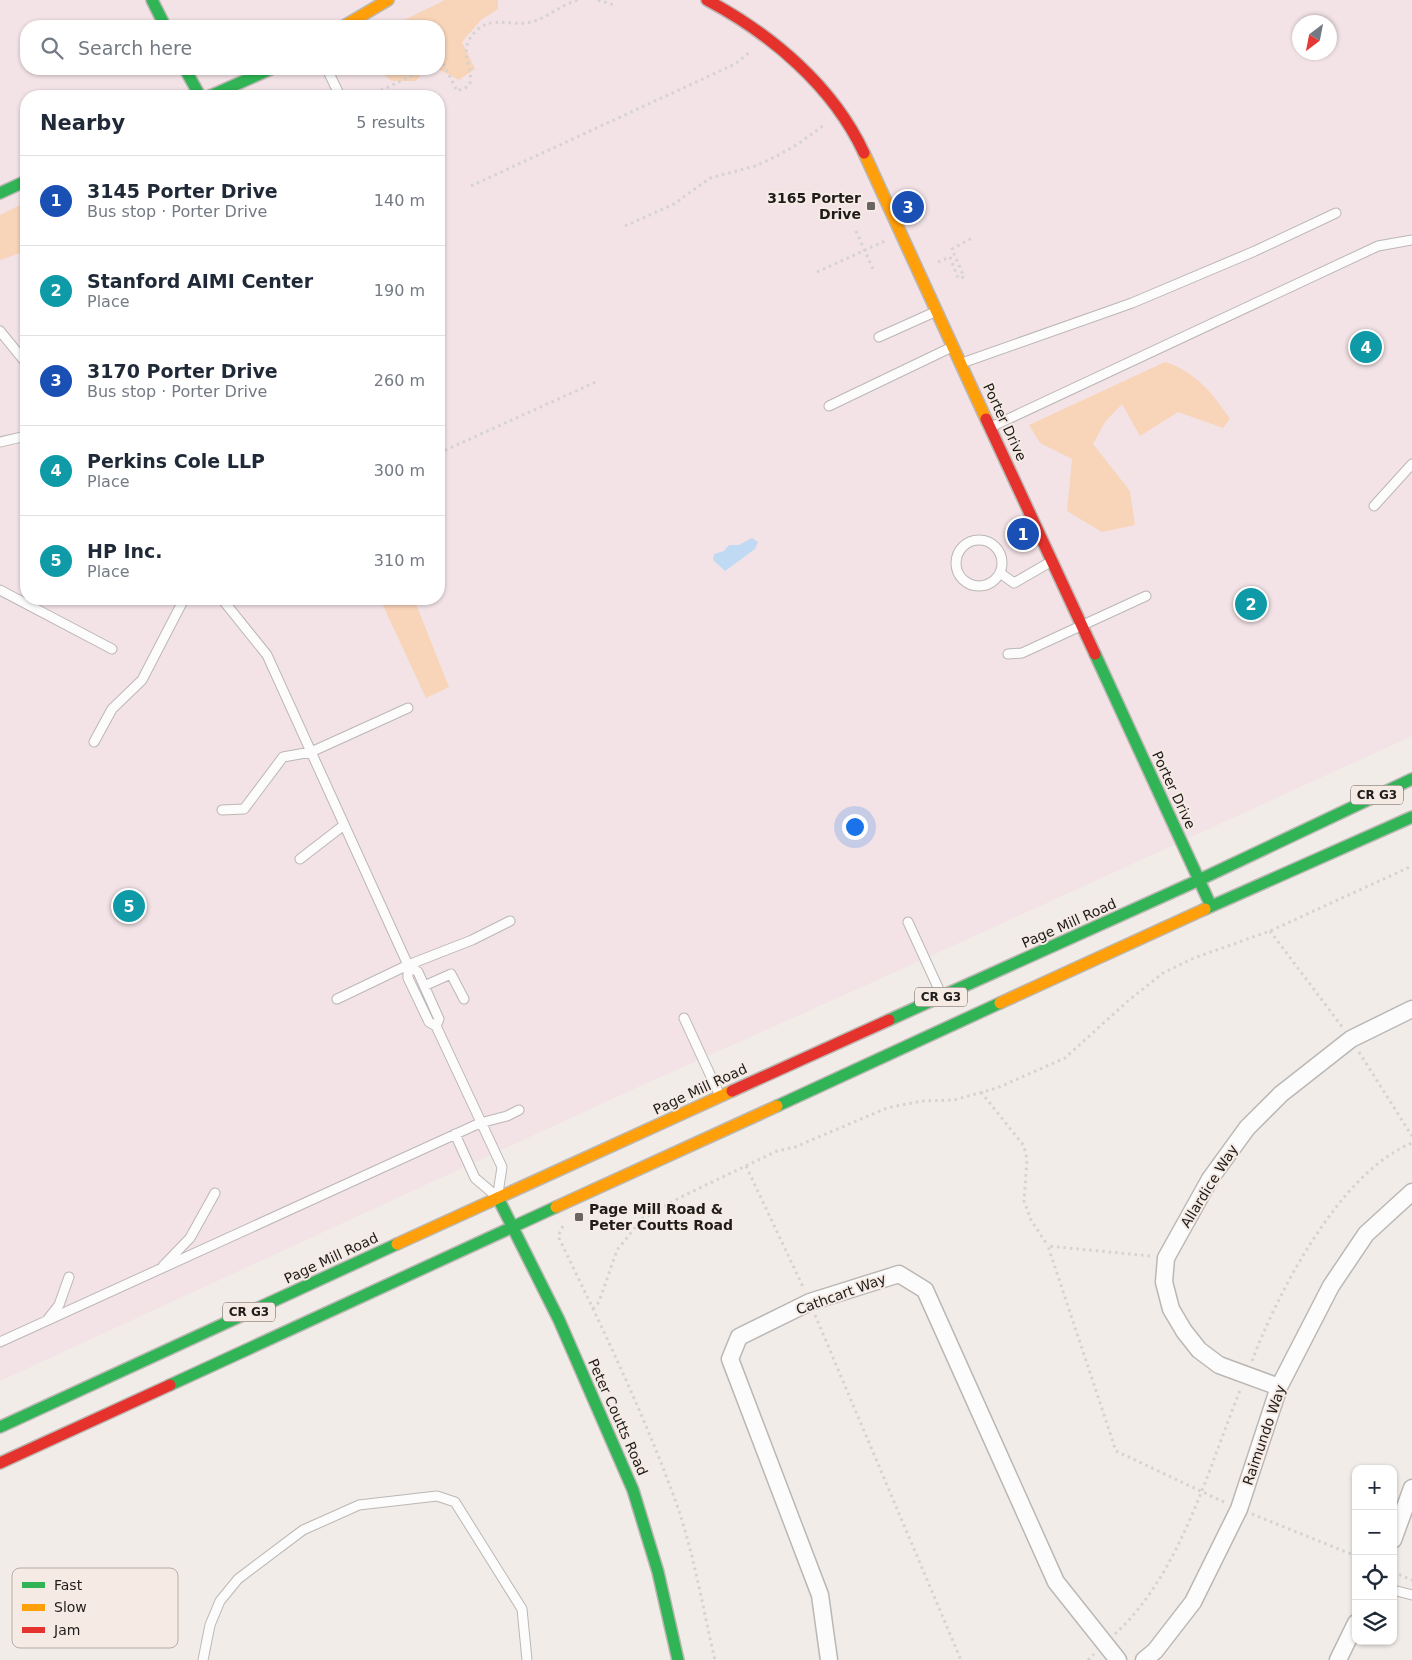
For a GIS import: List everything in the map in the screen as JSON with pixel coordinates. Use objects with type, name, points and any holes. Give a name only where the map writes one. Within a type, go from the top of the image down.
[{"type":"main road","points":[[152,0],[162,20]]},
{"type":"main road","points":[[354,20],[388,0]]},
{"type":"main road","name":"Porter Drive","points":[[707,0],[741,18],[793,60],[844,120],[862,148],[1211,906]]},
{"type":"main road","points":[[188,75],[197,90]]},
{"type":"main road","points":[[224,90],[258,75]]},
{"type":"main road","points":[[0,193],[20,184]]},
{"type":"main road","name":"Page Mill Road","points":[[0,1427],[720,1096],[1199,880],[1412,779]]},
{"type":"main road","name":"CR G3","points":[[0,1463],[1211,906],[1412,817]]},
{"type":"main road","name":"Peter Coutts Road","points":[[498,1198],[559,1320],[633,1490],[658,1572],[678,1660]]},
{"type":"street","name":"Allardice Way","points":[[1279,1387],[1218,1364],[1199,1350],[1184,1331],[1171,1309],[1164,1282],[1166,1258],[1210,1179],[1247,1128],[1281,1094],[1351,1039],[1412,1009]]},
{"type":"street","name":"Raimundo Way","points":[[1144,1660],[1155,1651],[1193,1602],[1239,1509],[1279,1387],[1331,1286],[1366,1234],[1412,1192]]},
{"type":"street","name":"Cathcart Way","points":[[829,1660],[820,1595],[730,1359],[739,1337],[810,1302],[899,1274],[925,1290],[1056,1582],[1118,1660]]},
{"type":"street","points":[[1397,1529],[1412,1488]]},
{"type":"street","points":[[1338,1660],[1352,1631]]},
{"type":"lane","points":[[331,75],[337,90]]},
{"type":"lane","points":[[962,363],[1132,303],[1255,252],[1336,213]]},
{"type":"lane","points":[[991,427],[1378,246],[1411,242]]},
{"type":"lane","points":[[878,338],[938,311]]},
{"type":"lane","points":[[0,331],[20,356]]},
{"type":"lane","points":[[828,406],[954,346]]},
{"type":"lane","points":[[0,442],[20,437]]},
{"type":"lane","points":[[1374,506],[1412,464]]},
{"type":"lane","points":[[971,541],[986,541],[993,545],[1002,558],[1000,573],[987,585],[975,586],[969,584],[957,570],[957,558],[960,551],[971,541]]},
{"type":"lane","points":[[1000,573],[1014,583],[1052,561]]},
{"type":"lane","points":[[0,590],[20,601]]},
{"type":"lane","points":[[1008,654],[1022,653],[1146,596]]},
{"type":"lane","points":[[28,605],[112,649]]},
{"type":"lane","points":[[94,742],[112,708],[142,680],[181,605]]},
{"type":"lane","points":[[227,605],[266,655],[408,965],[408,978],[429,1022],[436,1026],[502,1167],[498,1198]]},
{"type":"lane","points":[[222,810],[244,809],[283,757],[311,752],[408,708]]},
{"type":"lane","points":[[300,859],[344,825]]},
{"type":"lane","points":[[337,999],[408,965],[472,940],[510,921]]},
{"type":"lane","points":[[908,922],[942,996]]},
{"type":"lane","points":[[408,965],[418,972],[439,1019],[436,1026]]},
{"type":"lane","points":[[424,986],[451,974],[464,999]]},
{"type":"lane","points":[[684,1018],[720,1096]]},
{"type":"lane","points":[[0,1342],[455,1134],[480,1123],[507,1116],[519,1110]]},
{"type":"lane","points":[[455,1134],[475,1178],[498,1198]]},
{"type":"lane","points":[[153,1272],[163,1266],[190,1238],[215,1193]]},
{"type":"lane","points":[[46,1321],[59,1306],[69,1277]]},
{"type":"lane","points":[[203,1660],[210,1625],[220,1601],[238,1579],[303,1530],[359,1505],[437,1496],[455,1502],[522,1609],[527,1660]]},
{"type":"lane","points":[[1397,1591],[1412,1595]]},
{"type":"path","points":[[445,67],[457,91],[467,87],[470,83],[470,76],[466,54],[470,38],[475,31],[491,23],[532,22],[563,5],[579,0]]},
{"type":"path","points":[[598,0],[614,5]]},
{"type":"path","points":[[471,186],[735,64],[751,51]]},
{"type":"path","points":[[382,90],[413,75]]},
{"type":"path","points":[[625,226],[674,204],[710,178],[755,166],[775,156],[798,144],[824,125]]},
{"type":"path","points":[[856,231],[873,269]]},
{"type":"path","points":[[938,262],[950,257],[958,278],[964,276],[952,249],[972,238]]},
{"type":"path","points":[[817,272],[888,240]]},
{"type":"path","points":[[445,450],[598,381]]},
{"type":"path","points":[[593,1309],[598,1302],[617,1250],[643,1218],[777,1151],[796,1147],[887,1108],[922,1101],[954,1100],[998,1088],[1065,1058],[1129,1000],[1163,973],[1194,958],[1270,931],[1412,866]]},
{"type":"path","points":[[981,1092],[1024,1146],[1027,1160],[1024,1201],[1031,1220],[1048,1246],[1116,1451],[1239,1509],[1354,1555]]},
{"type":"path","points":[[1088,1660],[1142,1605],[1163,1573],[1200,1491],[1278,1299],[1317,1232],[1335,1208],[1371,1171],[1401,1148],[1412,1143]]},
{"type":"path","points":[[746,1166],[810,1302],[961,1660]]},
{"type":"path","points":[[574,1200],[558,1236],[632,1391],[674,1496],[691,1556],[715,1660]]},
{"type":"path","points":[[1048,1246],[1166,1258]]},
{"type":"path","points":[[1397,1574],[1412,1580]]},
{"type":"shaded area","points":[[0,0],[1412,0],[1412,736],[902,969],[625,1093],[0,1381]]},
{"type":"shaded area","points":[[445,0],[498,0],[498,9],[481,20],[462,42],[475,69],[459,80],[445,73],[445,20],[404,20]]},
{"type":"shaded area","points":[[385,75],[420,75],[416,81],[391,81]]},
{"type":"shaded area","points":[[20,205],[20,253],[0,260],[0,215]]},
{"type":"shaded area","points":[[1165,362],[1185,371],[1202,384],[1230,419],[1223,428],[1178,412],[1140,436],[1122,404],[1105,422],[1093,444],[1130,491],[1135,525],[1102,532],[1067,511],[1072,459],[1040,443],[1029,425]]},
{"type":"shaded area","points":[[383,605],[416,605],[449,687],[426,698]]},
{"type":"water","points":[[752,538],[758,542],[755,549],[725,571],[713,560],[714,554],[724,551],[729,545],[739,545]]},
{"type":"traffic: fast","points":[[152,0],[162,20]]},
{"type":"traffic: fast","points":[[188,75],[197,90]]},
{"type":"traffic: fast","points":[[224,90],[257,75]]},
{"type":"traffic: fast","points":[[0,193],[20,184]]},
{"type":"traffic: fast","points":[[1095,654],[1211,906]]},
{"type":"traffic: fast","points":[[889,1020],[1199,880],[1412,779]]},
{"type":"traffic: fast","points":[[1205,909],[1412,817]]},
{"type":"traffic: fast","points":[[777,1106],[1000,1003]]},
{"type":"traffic: fast","points":[[498,1198],[559,1320],[633,1490],[658,1572],[678,1660]]},
{"type":"traffic: fast","points":[[170,1385],[556,1207]]},
{"type":"traffic: fast","points":[[0,1427],[397,1244]]},
{"type":"traffic: slow","points":[[354,20],[388,0]]},
{"type":"traffic: slow","points":[[864,153],[986,419]]},
{"type":"traffic: slow","points":[[1000,1003],[1205,909]]},
{"type":"traffic: slow","points":[[397,1244],[732,1091]]},
{"type":"traffic: slow","points":[[556,1207],[777,1106]]},
{"type":"traffic: jam","points":[[707,0],[754,29],[798,64],[818,84],[835,106],[851,129],[864,153]]},
{"type":"traffic: jam","points":[[986,419],[1095,654]]},
{"type":"traffic: jam","points":[[732,1091],[889,1020]]},
{"type":"traffic: jam","points":[[0,1463],[170,1385]]},
{"type":"place","name":"3165 Porter Drive","points":[[871,206]]},
{"type":"place","name":"3170 Porter Drive","points":[[908,207]]},
{"type":"place","name":"Perkins Cole LLP","points":[[1366,347]]},
{"type":"place","name":"3145 Porter Drive","points":[[1023,534]]},
{"type":"place","name":"Stanford AIMI Center","points":[[1251,604]]},
{"type":"place","name":"HP Inc.","points":[[129,906]]},
{"type":"place","name":"Page Mill Road & Peter Coutts Road","points":[[579,1217]]}]
